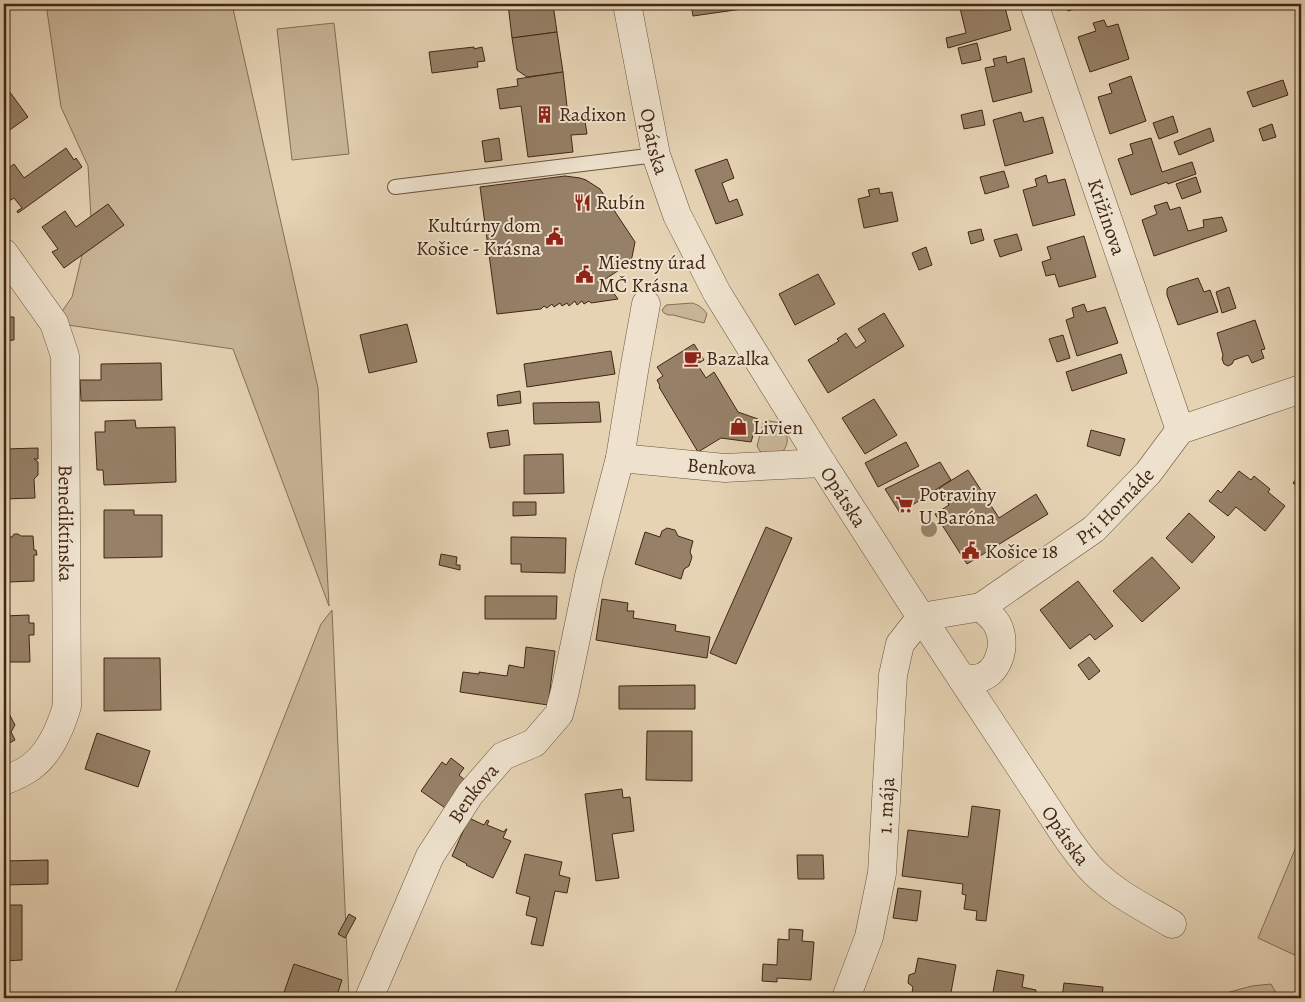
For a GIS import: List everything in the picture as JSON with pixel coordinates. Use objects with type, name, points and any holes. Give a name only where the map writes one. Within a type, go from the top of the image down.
[{"type":"street","name":"Opátska","points":[[627,4],[656,155],[677,215],[716,293],[921,617],[1065,835],[1094,872],[1125,896],[1172,924]]},
{"type":"street","name":"Križinova","points":[[1034,4],[1180,430]]},
{"type":"street","name":"Benediktínska","points":[[4,253],[54,323],[65,356],[67,706],[61,726],[51,744],[39,759],[27,770],[4,781]]},
{"type":"street","name":"Benkova","points":[[369,998],[430,856],[470,794],[503,756],[534,743],[559,714],[589,576],[620,458],[634,364],[646,304]]},
{"type":"street","points":[[1180,430],[1301,388]]},
{"type":"street","name":"Pri Hornáde","points":[[921,617],[981,608],[1094,529],[1148,473],[1180,430]]},
{"type":"street","name":"Benkova","points":[[620,458],[724,468],[822,463]]},
{"type":"street","points":[[962,678],[973,679],[983,677],[993,670],[1002,650],[998,625],[981,608]]},
{"type":"street","name":"1. mája","points":[[846,998],[869,937],[882,873],[893,675],[900,644],[921,617]]},
{"type":"lane","points":[[395,187],[656,155]]},
{"type":"shaded area","points":[[46,4],[232,4],[318,388],[329,606],[233,349],[54,323],[72,297],[91,218],[88,166],[61,107]]},
{"type":"shaded area","points":[[334,23],[349,154],[292,160],[277,29]]},
{"type":"shaded area","points":[[692,303],[701,307],[707,314],[704,323],[668,315],[662,310],[666,305]]},
{"type":"shaded area","points":[[764,420],[781,423],[787,438],[782,453],[763,456],[757,446]]},
{"type":"shaded area","points":[[332,610],[349,998],[173,998],[321,624]]},
{"type":"shaded area","points":[[1301,835],[1301,958],[1258,938]]},
{"type":"shaded area","points":[[1271,984],[1279,998],[1216,998],[1215,996],[1252,986]]},
{"type":"building","points":[[508,4],[553,4],[557,32],[512,38]]},
{"type":"building","points":[[691,4],[741,4],[742,9],[693,16]]},
{"type":"building","points":[[959,4],[1004,4],[1011,30],[948,48],[946,38],[966,33]]},
{"type":"building","points":[[1066,4],[1089,4],[1068,11]]},
{"type":"building","points":[[1104,20],[1107,27],[1118,24],[1129,59],[1090,72],[1078,37],[1096,31],[1093,23]]},
{"type":"building","points":[[557,32],[563,72],[527,77],[517,70],[512,38]]},
{"type":"building","points":[[977,43],[981,60],[962,64],[958,48]]},
{"type":"building","points":[[474,47],[474,49],[482,47],[485,61],[477,62],[478,67],[432,73],[429,52]]},
{"type":"building","points":[[1006,56],[1007,63],[1024,58],[1032,92],[993,102],[985,68],[995,66],[993,59]]},
{"type":"building","name":"Radixon","points":[[563,72],[568,115],[585,113],[587,134],[571,135],[573,152],[528,157],[521,106],[500,109],[497,89],[518,86],[517,79]]},
{"type":"building","points":[[1131,76],[1146,121],[1110,134],[1098,97],[1112,93],[1109,84]]},
{"type":"building","points":[[1283,80],[1288,95],[1253,107],[1247,92]]},
{"type":"building","points":[[4,84],[28,117],[4,134]]},
{"type":"building","points":[[982,110],[985,125],[964,129],[961,115]]},
{"type":"building","points":[[1021,112],[1024,122],[1043,117],[1053,153],[1005,166],[993,120]]},
{"type":"building","points":[[1173,116],[1178,132],[1159,139],[1153,123]]},
{"type":"building","points":[[1272,124],[1276,137],[1263,141],[1259,129]]},
{"type":"building","points":[[1210,128],[1214,141],[1179,155],[1174,142]]},
{"type":"building","points":[[499,138],[502,160],[485,162],[482,141]]},
{"type":"building","points":[[1151,138],[1162,172],[1192,162],[1196,174],[1131,195],[1118,159],[1133,154],[1130,144]]},
{"type":"building","points":[[66,148],[74,160],[76,158],[82,167],[18,213],[17,211],[22,208],[14,198],[9,201],[4,193],[4,172],[14,164],[24,178]]},
{"type":"building","points":[[727,159],[734,178],[722,183],[729,202],[737,199],[743,215],[716,224],[695,170]]},
{"type":"building","points":[[1004,171],[1009,187],[985,194],[980,177]]},
{"type":"building","points":[[1046,175],[1048,183],[1065,179],[1075,215],[1033,226],[1023,190],[1037,186],[1035,179]]},
{"type":"building","points":[[565,176],[586,180],[600,189],[635,242],[631,262],[604,280],[618,299],[591,303],[589,301],[584,304],[582,301],[577,305],[575,301],[569,306],[567,303],[562,306],[560,303],[554,307],[552,304],[547,308],[544,306],[541,309],[497,314],[480,187]]},
{"type":"building","points":[[1196,177],[1201,192],[1182,199],[1176,184]]},
{"type":"building","points":[[879,188],[880,194],[892,192],[898,221],[864,228],[858,199],[870,196],[868,190]]},
{"type":"building","points":[[1167,202],[1170,210],[1180,207],[1188,231],[1204,227],[1203,220],[1222,217],[1227,231],[1154,256],[1142,220],[1157,214],[1154,206]]},
{"type":"building","points":[[108,204],[124,225],[64,268],[52,252],[58,249],[42,227],[65,211],[76,227]]},
{"type":"building","points":[[981,229],[984,240],[971,244],[968,232]]},
{"type":"building","points":[[1017,234],[1022,250],[1000,257],[994,240]]},
{"type":"building","points":[[1084,236],[1096,277],[1059,287],[1055,274],[1046,276],[1042,262],[1051,259],[1047,247]]},
{"type":"building","points":[[926,247],[932,265],[919,270],[912,253]]},
{"type":"building","points":[[818,274],[835,304],[795,325],[779,294]]},
{"type":"building","points":[[1198,278],[1204,292],[1210,290],[1218,312],[1178,325],[1167,295],[1167,289]]},
{"type":"building","points":[[1229,287],[1236,308],[1222,313],[1216,292]]},
{"type":"building","points":[[1084,304],[1087,312],[1105,307],[1118,343],[1077,356],[1066,320],[1074,317],[1072,308]]},
{"type":"building","points":[[884,313],[904,346],[828,393],[808,360],[839,341],[837,339],[846,333],[856,348],[866,341],[858,329]]},
{"type":"building","points":[[4,317],[14,317],[14,340],[4,341]]},
{"type":"building","points":[[1255,320],[1265,349],[1261,350],[1264,358],[1252,363],[1248,355],[1234,360],[1228,366],[1224,364],[1217,333]]},
{"type":"building","points":[[407,324],[417,362],[369,373],[360,335]]},
{"type":"building","points":[[1063,335],[1070,358],[1057,362],[1049,339]]},
{"type":"building","points":[[694,344],[704,360],[697,364],[706,378],[714,372],[738,412],[758,419],[751,442],[721,438],[698,452],[659,387],[657,380],[663,376],[657,367]]},
{"type":"building","points":[[611,351],[615,374],[527,387],[524,364]]},
{"type":"building","points":[[1121,354],[1127,373],[1072,391],[1066,372]]},
{"type":"building","points":[[161,363],[162,400],[81,401],[80,380],[101,380],[101,364]]},
{"type":"building","points":[[520,391],[521,403],[498,406],[497,395]]},
{"type":"building","points":[[874,399],[897,435],[865,454],[842,418]]},
{"type":"building","points":[[599,402],[601,422],[534,424],[533,403]]},
{"type":"building","points":[[135,420],[136,428],[175,427],[176,482],[104,485],[103,470],[97,470],[95,432],[105,432],[105,421]]},
{"type":"building","points":[[508,430],[510,445],[490,448],[487,433]]},
{"type":"building","points":[[1091,430],[1125,439],[1120,456],[1087,446]]},
{"type":"building","points":[[906,442],[919,466],[878,487],[865,463]]},
{"type":"building","points":[[38,448],[38,459],[34,459],[38,462],[38,475],[34,479],[35,498],[4,499],[4,449]]},
{"type":"building","points":[[563,454],[564,493],[524,494],[524,455]]},
{"type":"building","points":[[940,462],[951,480],[900,513],[885,489]]},
{"type":"building","points":[[968,470],[999,518],[1036,494],[1048,514],[967,564],[935,514],[949,505],[939,488]]},
{"type":"building","points":[[1239,471],[1251,480],[1254,476],[1270,489],[1268,492],[1285,506],[1265,531],[1236,507],[1228,516],[1209,501],[1218,490],[1221,493]]},
{"type":"building","points":[[1301,473],[1301,490],[1293,483]]},
{"type":"building","points":[[513,502],[536,502],[536,515],[513,516]]},
{"type":"building","points":[[104,510],[134,510],[134,515],[162,515],[162,557],[104,558]]},
{"type":"building","points":[[1189,513],[1215,537],[1192,563],[1166,538]]},
{"type":"building","points":[[766,527],[792,538],[736,664],[710,653]]},
{"type":"building","points":[[667,528],[675,530],[678,536],[693,541],[690,552],[692,557],[689,566],[684,569],[681,579],[635,564],[645,532],[660,537],[662,531]]},
{"type":"building","points":[[14,534],[33,536],[34,550],[36,550],[37,555],[34,555],[34,581],[9,582],[9,569],[4,569],[4,537],[12,537]]},
{"type":"building","points":[[511,537],[566,538],[565,573],[521,572],[521,564],[511,564]]},
{"type":"building","points":[[441,554],[457,557],[456,565],[460,565],[460,570],[439,565]]},
{"type":"building","points":[[1152,557],[1180,588],[1142,622],[1113,591]]},
{"type":"building","points":[[1078,581],[1113,626],[1095,640],[1090,634],[1070,649],[1040,610]]},
{"type":"building","points":[[485,596],[557,596],[556,619],[485,619]]},
{"type":"building","points":[[602,599],[628,603],[627,611],[634,611],[633,618],[676,625],[675,631],[710,637],[707,658],[596,640]]},
{"type":"building","points":[[29,615],[29,623],[34,623],[34,635],[29,635],[30,662],[4,662],[4,616]]},
{"type":"building","points":[[526,647],[555,651],[548,705],[460,692],[463,672],[507,676],[509,665],[524,668]]},
{"type":"building","points":[[1089,657],[1100,671],[1089,680],[1078,665]]},
{"type":"building","points":[[104,658],[160,658],[161,710],[104,711]]},
{"type":"building","points":[[695,685],[695,709],[619,709],[619,686]]},
{"type":"building","points":[[4,708],[6,708],[15,725],[11,732],[15,740],[4,746]]},
{"type":"building","points":[[647,731],[692,731],[692,781],[646,780]]},
{"type":"building","points":[[97,733],[150,751],[138,787],[85,769]]},
{"type":"building","points":[[451,758],[464,768],[459,775],[468,783],[448,810],[421,791],[442,762],[446,765]]},
{"type":"building","points":[[622,789],[623,798],[630,797],[634,831],[612,834],[619,878],[596,881],[585,794]]},
{"type":"building","points":[[972,806],[1000,810],[986,921],[976,920],[977,911],[964,909],[966,895],[962,894],[963,884],[902,876],[908,830],[968,837]]},
{"type":"building","points":[[469,818],[484,825],[487,820],[489,821],[487,825],[504,832],[507,829],[503,838],[511,841],[493,878],[452,856]]},
{"type":"building","points":[[525,854],[562,862],[559,875],[570,878],[567,893],[555,891],[543,946],[531,944],[537,918],[526,915],[530,897],[516,893]]},
{"type":"building","points":[[797,855],[823,855],[824,879],[798,879]]},
{"type":"building","points":[[48,860],[48,884],[4,885],[4,861]]},
{"type":"building","points":[[898,888],[921,891],[917,921],[893,918]]},
{"type":"building","points":[[4,905],[22,905],[22,960],[4,961]]},
{"type":"building","points":[[349,914],[356,918],[345,938],[338,934]]},
{"type":"building","points":[[789,929],[803,930],[802,941],[814,942],[811,980],[777,978],[777,982],[762,981],[763,964],[777,965],[778,939],[789,940]]},
{"type":"building","points":[[918,958],[956,965],[950,998],[911,998],[913,987],[908,983],[909,975],[915,973]]},
{"type":"building","points":[[294,964],[342,980],[336,998],[282,998]]},
{"type":"building","points":[[997,970],[1024,975],[1022,987],[1036,990],[1035,998],[992,998]]},
{"type":"building","points":[[1064,983],[1103,987],[1102,998],[1062,998]]},
{"type":"place","name":"Radixon","points":[[545,114]]},
{"type":"place","name":"Rubín","points":[[582,202]]},
{"type":"place","name":"Kultúrny dom Košice - Krásna","points":[[555,236]]},
{"type":"place","name":"Miestny úrad MČ Krásna","points":[[584,274]]},
{"type":"place","name":"Bazalka","points":[[692,358]]},
{"type":"place","name":"Livien","points":[[739,427]]},
{"type":"place","name":"Potraviny U Baróna","points":[[905,505]]},
{"type":"place","name":"Košice 18","points":[[971,551]]}]
